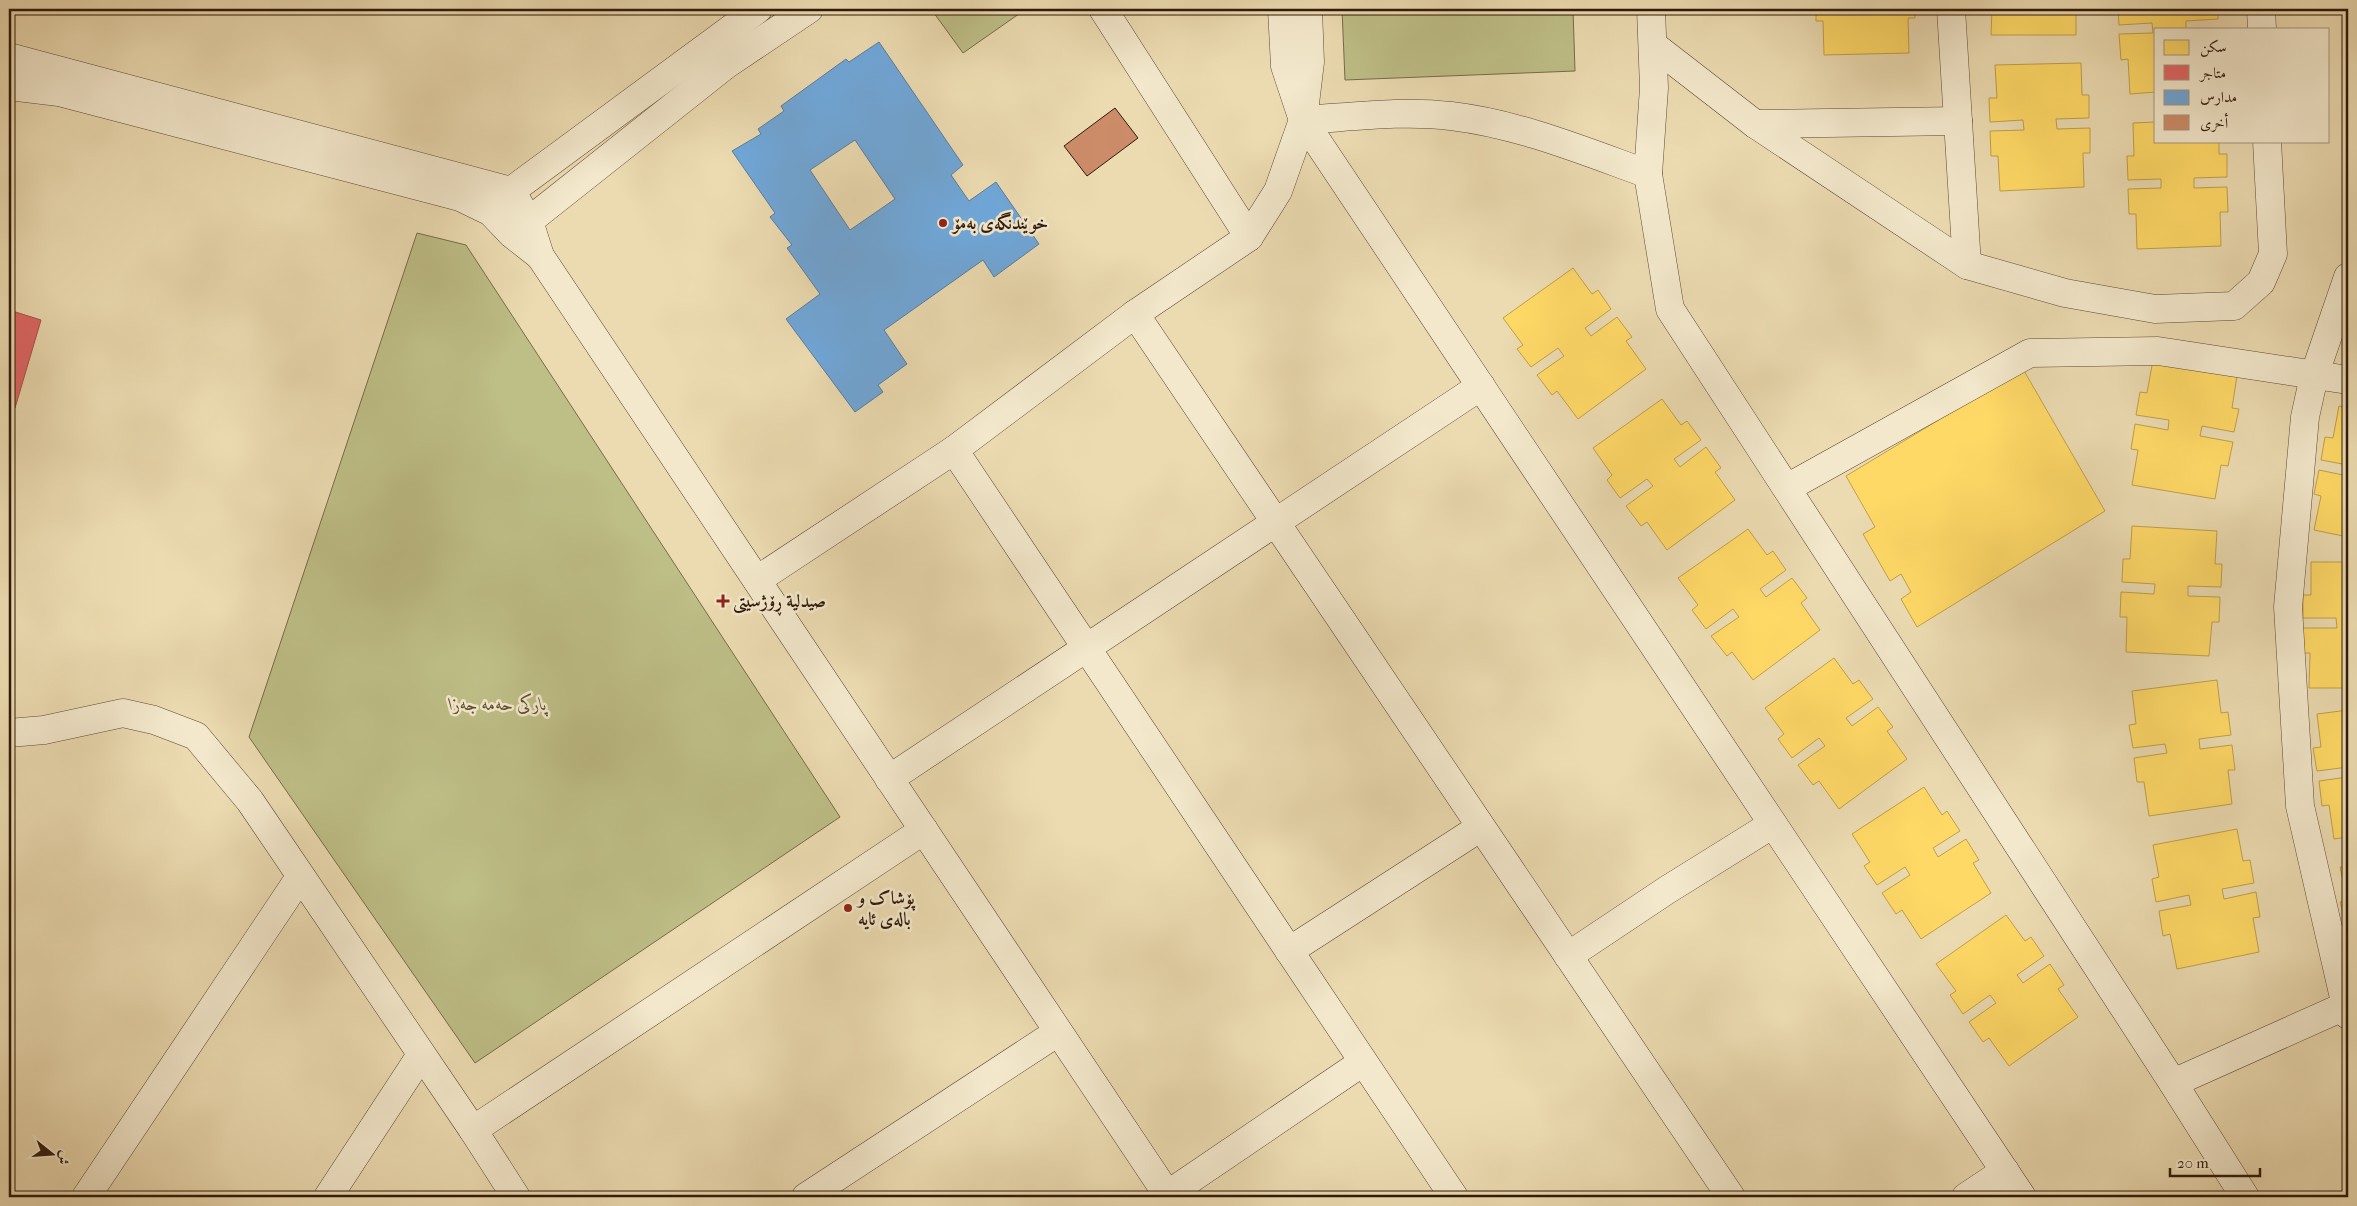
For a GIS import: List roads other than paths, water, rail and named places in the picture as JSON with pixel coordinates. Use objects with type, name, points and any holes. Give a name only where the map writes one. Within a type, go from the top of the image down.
[{"type":"street","points":[[491,212],[511,191],[758,9]]},
{"type":"street","points":[[521,228],[727,64],[809,9]]},
{"type":"street","points":[[1103,9],[1249,237]]},
{"type":"street","points":[[1282,9],[1285,66],[1303,120],[2022,1197]]},
{"type":"street","points":[[757,580],[954,450],[1135,314],[1249,237],[1278,192],[1303,120],[1310,62],[1308,9]]},
{"type":"street","points":[[1651,9],[1654,88],[1648,174],[1670,309],[2173,1083],[2245,1197]]},
{"type":"street","points":[[1951,9],[1967,265]]},
{"type":"street","points":[[2261,9],[2262,28]]},
{"type":"street","points":[[1653,45],[1755,124],[1967,265],[2065,293],[2155,309],[2234,306],[2261,282],[2273,254],[2267,142]]},
{"type":"street","points":[[9,57],[511,191]]},
{"type":"street","points":[[9,88],[59,92],[460,197],[521,228]]},
{"type":"street","points":[[1303,120],[1423,114],[1484,121],[1553,140],[1648,174]]},
{"type":"street","points":[[1755,124],[1958,122]]},
{"type":"street","points":[[511,191],[521,228],[924,830],[1166,1196],[1363,1062]]},
{"type":"street","points":[[2173,1083],[2347,1011],[2300,806],[2288,607],[2305,417],[2338,377],[2348,277]]},
{"type":"street","points":[[1135,314],[1731,1197]]},
{"type":"street","points":[[1787,488],[2030,354],[2158,351],[2338,377]]},
{"type":"street","points":[[889,779],[1481,386]]},
{"type":"street","points":[[954,450],[1454,1197]]},
{"type":"street","points":[[9,733],[44,730],[123,713],[154,720],[196,736],[250,801],[300,878],[473,1130],[516,1197]]},
{"type":"street","points":[[1568,956],[1667,890],[1773,824]]},
{"type":"street","points":[[1289,951],[1481,827]]},
{"type":"street","points":[[473,1130],[924,830]]},
{"type":"street","points":[[86,1197],[300,878]]},
{"type":"street","points":[[806,1197],[1058,1032]]},
{"type":"street","points":[[328,1197],[421,1055]]},
{"type":"street","points":[[1966,1197],[2005,1171]]},
{"type":"place","name":"خوێندنگەی بەمۆ","points":[[943,223]]},
{"type":"place","name":"صيدلية ڕۆژسیتی","points":[[723,601]]},
{"type":"place","name":"پۆشاک و بالەی ئایە","points":[[848,908]]},
{"type":"park label","name":"پارکی حەمە جەزا","points":[[498,704]]}]
